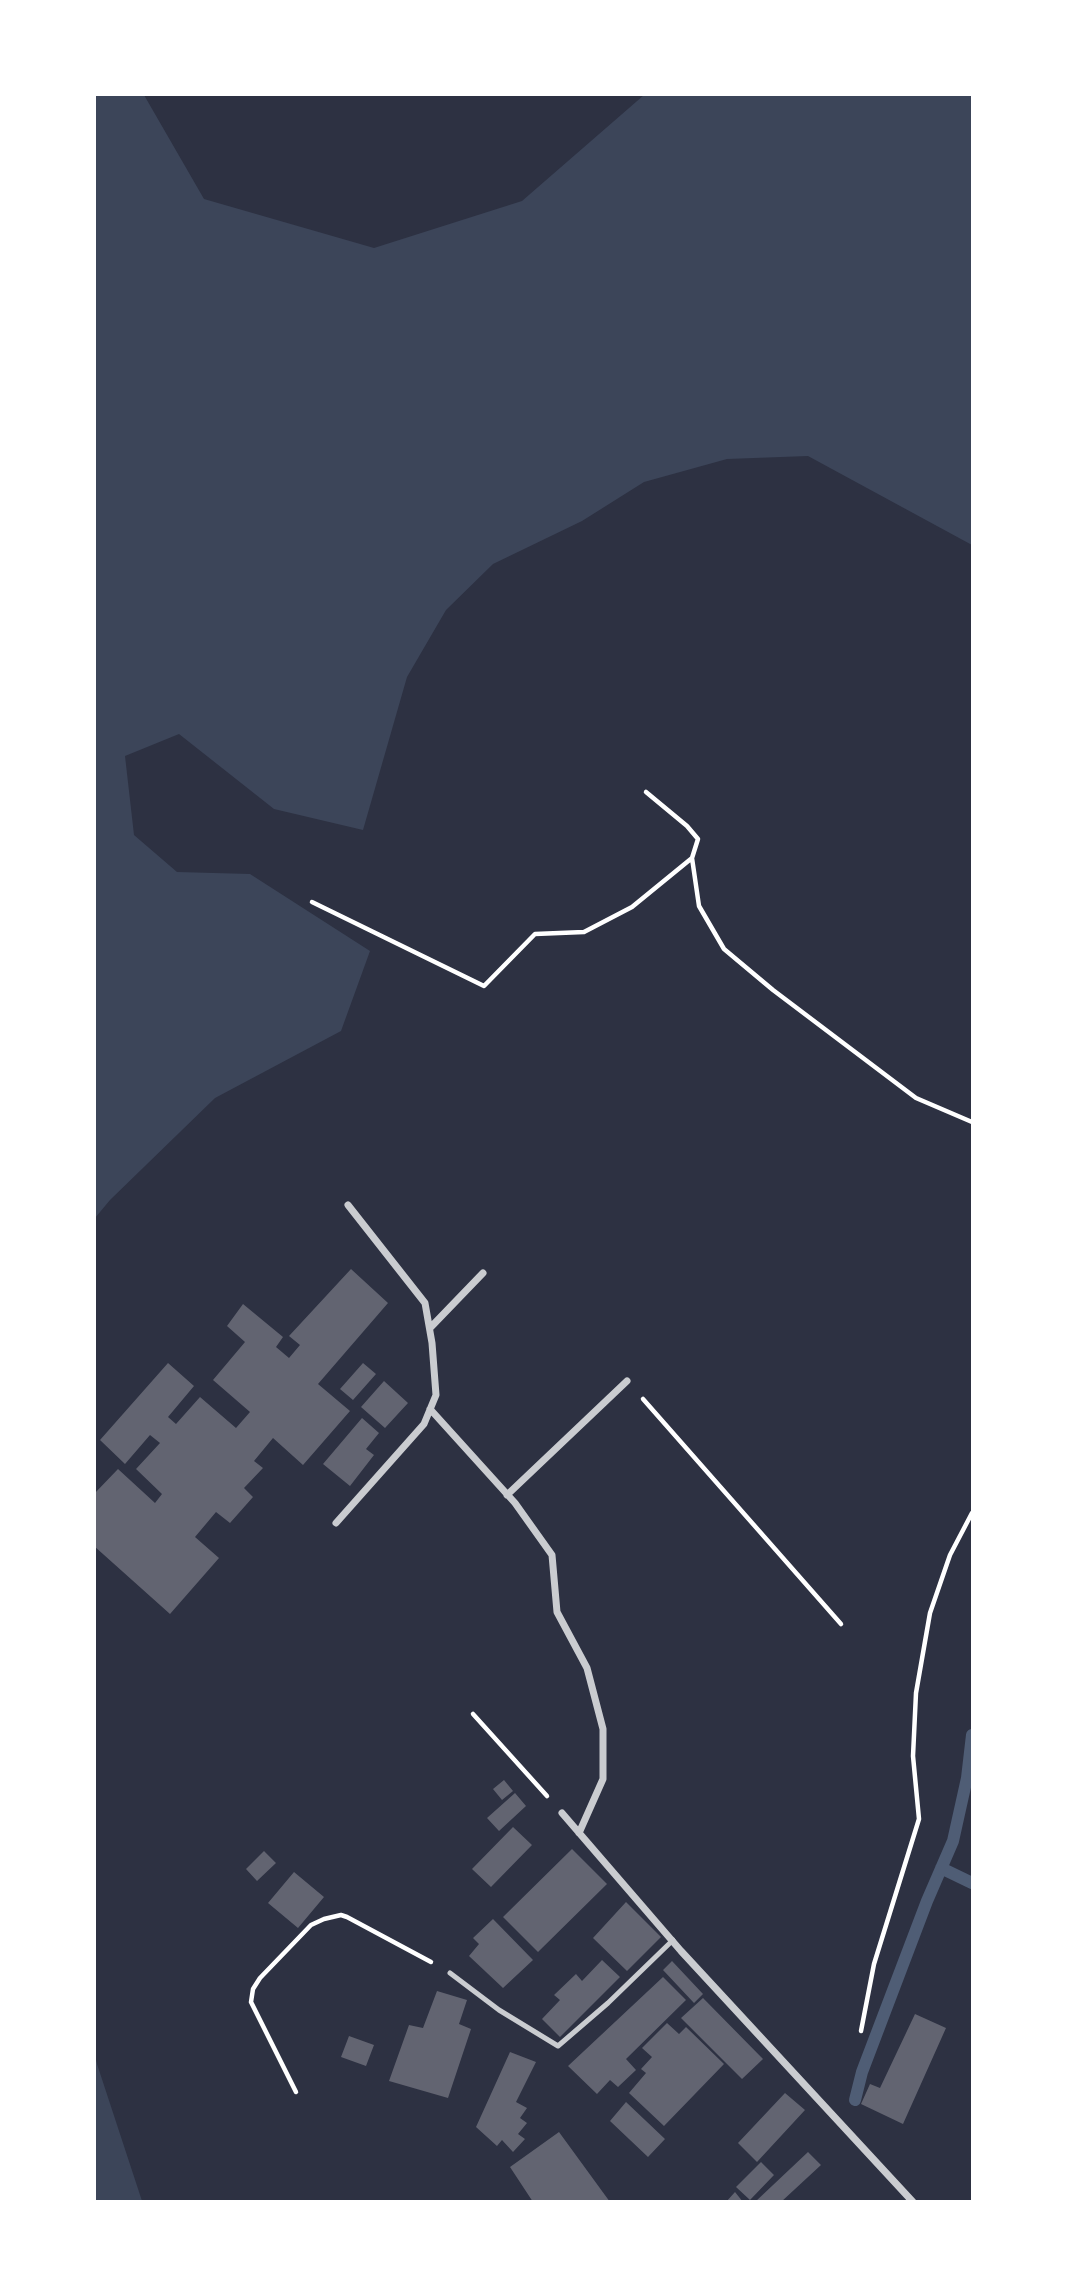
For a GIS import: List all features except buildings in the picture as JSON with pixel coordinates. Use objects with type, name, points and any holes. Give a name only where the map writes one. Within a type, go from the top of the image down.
[{"type":"street","points":[[336,1522],[424,1424],[436,1395],[425,1303],[348,1205]]},
{"type":"street","points":[[430,1328],[483,1272]]},
{"type":"street","points":[[507,1494],[627,1381]]},
{"type":"street","points":[[430,1409],[507,1494],[552,1555],[557,1612],[587,1668],[603,1729],[603,1779],[579,1833]]},
{"type":"street","points":[[562,1813],[673,1940],[913,2202]]},
{"type":"lane","points":[[450,1973],[499,2010],[558,2046],[608,2003],[673,1940]]},
{"type":"path","points":[[646,792],[687,826],[698,839],[692,858],[699,906],[724,949],[773,990],[916,1098],[972,1122]]},
{"type":"path","points":[[312,902],[484,986],[535,934],[584,932],[632,907],[692,858]]},
{"type":"path","points":[[627,1381],[841,1624]]},
{"type":"path","points":[[861,2031],[874,1964],[919,1819],[913,1756],[916,1693],[930,1613],[950,1555],[972,1513]]},
{"type":"path","points":[[472,1714],[562,1813]]},
{"type":"path","points":[[296,2092],[251,2002],[253,1989],[260,1978],[311,1925],[341,1915],[347,1917],[450,1973]]},
{"type":"shaded area","points":[[95,94],[144,95],[204,199],[374,248],[522,201],[644,95],[972,95],[972,545],[808,456],[727,459],[644,482],[582,521],[493,564],[446,610],[407,677],[363,830],[274,809],[179,734],[125,756],[134,835],[177,872],[250,874],[370,951],[341,1031],[215,1098],[110,1200],[95,1218]]},
{"type":"shaded area","points":[[95,2055],[97,2064],[142,2201],[95,2201]]},
{"type":"waterway","points":[[855,2100],[862,2072],[927,1901],[953,1841],[967,1778],[972,1735]]},
{"type":"waterway","points":[[941,1868],[972,1883]]}]
